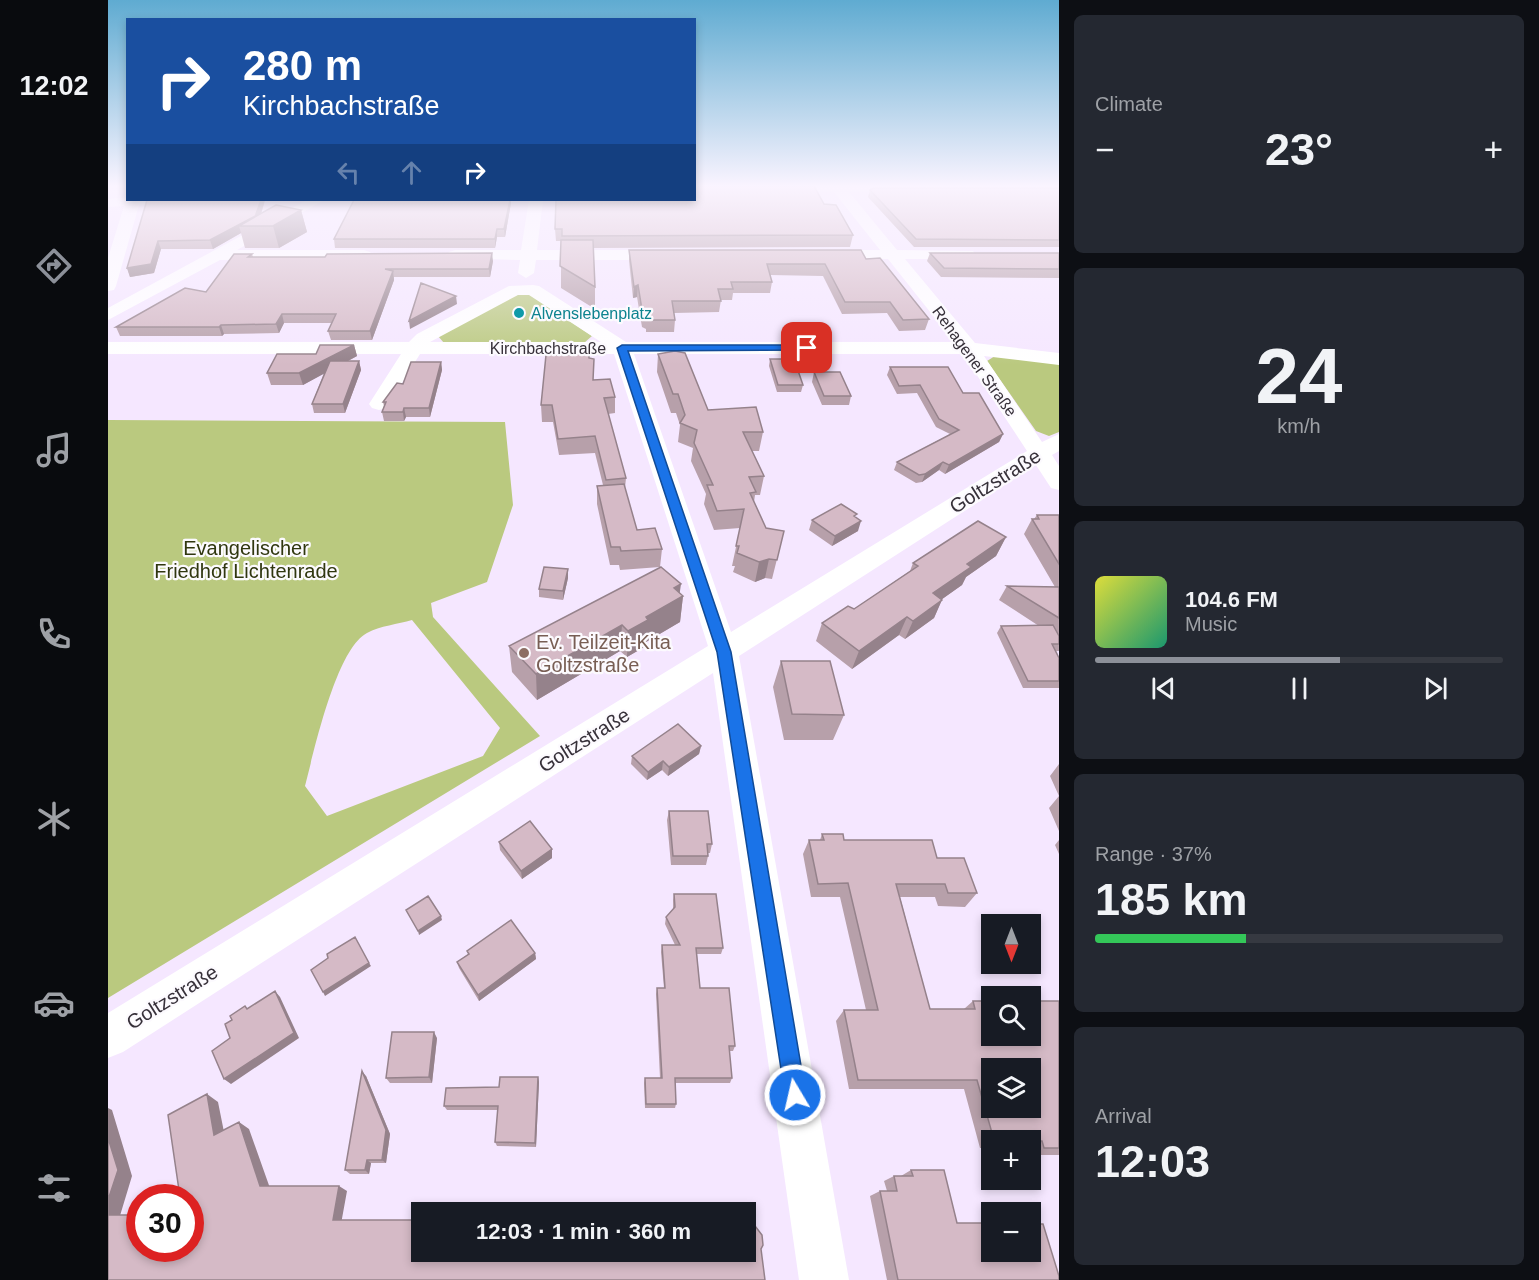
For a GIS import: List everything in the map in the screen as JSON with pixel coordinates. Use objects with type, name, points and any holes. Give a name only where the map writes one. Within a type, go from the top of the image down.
[{"type":"street","points":[[108,286],[120,246]]},
{"type":"street","points":[[108,315],[232,246]]},
{"type":"street","points":[[524,290],[530,246]]},
{"type":"street","name":"Rehagener Straße","points":[[885,246],[1049,447],[1059,483]]},
{"type":"street","points":[[811,255],[988,254]]},
{"type":"street","points":[[215,255],[378,255]]},
{"type":"street","points":[[436,255],[682,255]]},
{"type":"street","points":[[379,404],[414,348],[424,338],[515,290],[533,290],[622,348],[724,652],[824,1280]]},
{"type":"street","name":"Kirchbachstraße","points":[[108,348],[969,348],[1059,359]]},
{"type":"street","name":"Goltzstraße","points":[[108,1037],[1049,447]]},
{"type":"green space","points":[[516,295],[531,295],[592,336],[584,343],[444,343],[438,336]]},
{"type":"green space","points":[[995,356],[1059,364],[1059,432],[1049,436],[1036,431],[987,361]]},
{"type":"green space","name":"Evangelischer Friedhof Lichtenrade","points":[[108,420],[505,422],[513,505],[487,582],[431,603],[433,617],[540,736],[108,998]],"holes":[[[412,620],[500,728],[483,756],[327,816],[305,786],[320,727],[345,659],[356,643],[367,633],[383,627]]]},
{"type":"building","points":[[134,246],[157,246],[151,264],[127,268]]},
{"type":"building","points":[[561,246],[593,246],[595,287],[560,266]]},
{"type":"building","points":[[629,250],[861,250],[866,259],[880,258],[929,319],[903,320],[890,302],[845,302],[825,264],[767,264],[772,282],[731,282],[733,289],[718,289],[721,301],[672,301],[675,320],[647,320],[647,317],[643,316],[638,285],[634,287]]},
{"type":"building","points":[[492,253],[489,269],[385,269],[393,271],[370,331],[328,331],[336,314],[282,314],[276,324],[221,325],[219,327],[116,327],[185,288],[206,292],[234,254],[252,254],[248,257],[325,257],[327,254]]},
{"type":"building","points":[[930,253],[1059,253],[1059,269],[944,268]]},
{"type":"building","points":[[421,283],[456,296],[409,321]]},
{"type":"building","points":[[320,345],[354,345],[299,373],[267,373],[277,354],[316,354]]},
{"type":"building","points":[[589,350],[589,358],[594,359],[593,380],[610,379],[615,397],[604,398],[626,478],[606,480],[595,436],[558,439],[552,405],[541,405],[546,355],[574,355]]},
{"type":"building","points":[[675,351],[685,353],[708,410],[756,407],[763,432],[743,432],[764,476],[749,477],[756,492],[750,493],[766,528],[784,531],[777,560],[769,559],[759,562],[737,553],[739,546],[736,546],[744,509],[717,511],[707,485],[713,485],[694,443],[697,430],[680,423],[685,415],[678,394],[673,394],[658,354]]},
{"type":"building","points":[[770,359],[794,359],[803,385],[778,385]]},
{"type":"building","points":[[330,361],[359,361],[343,404],[312,404]]},
{"type":"building","points":[[411,362],[441,362],[429,408],[404,408],[403,412],[382,412],[386,402],[383,402],[397,383],[403,384]]},
{"type":"building","points":[[890,367],[948,367],[963,393],[979,393],[1003,434],[949,465],[943,462],[925,474],[919,475],[897,462],[959,430],[939,419],[920,385],[899,386]]},
{"type":"building","points":[[814,372],[840,372],[851,396],[824,396]]},
{"type":"building","points":[[624,484],[637,530],[655,528],[662,549],[621,551],[620,547],[611,547],[597,486]]},
{"type":"building","points":[[841,504],[857,514],[854,516],[861,521],[835,536],[812,520]]},
{"type":"building","points":[[1037,515],[1059,515],[1059,564],[1032,519],[1039,519]]},
{"type":"building","points":[[978,521],[1006,537],[967,564],[971,567],[933,593],[942,600],[913,621],[907,617],[859,651],[822,623],[848,606],[854,609],[918,566],[913,563]]},
{"type":"building","points":[[544,567],[568,569],[563,591],[539,589]]},
{"type":"building","points":[[661,567],[681,584],[674,588],[683,596],[646,617],[648,620],[628,631],[622,625],[536,674],[509,646]]},
{"type":"building","points":[[1007,586],[1059,587],[1059,618]]},
{"type":"building","points":[[1053,625],[1059,636],[1059,644],[1052,644],[1059,658],[1059,681],[1028,681],[1001,626]]},
{"type":"building","points":[[781,661],[830,661],[844,715],[792,714]]},
{"type":"building","points":[[678,724],[701,746],[669,767],[663,761],[648,772],[632,756]]},
{"type":"building","points":[[669,811],[708,811],[712,844],[707,844],[708,856],[673,856]]},
{"type":"building","points":[[530,821],[552,849],[521,871],[499,842]]},
{"type":"building","points":[[822,834],[843,834],[844,840],[932,840],[937,858],[964,858],[977,893],[948,893],[945,884],[896,884],[930,1009],[975,1009],[973,1001],[981,1001],[981,1046],[1041,1046],[1041,1001],[1059,1001],[1059,1148],[1044,1148],[1041,1141],[1041,1130],[991,1130],[988,1118],[1041,1118],[1041,1058],[981,1058],[981,1094],[977,1080],[858,1080],[844,1010],[878,1010],[848,883],[818,884],[809,840],[824,840]]},
{"type":"building","points":[[674,894],[716,894],[723,948],[696,948],[700,988],[729,988],[735,1046],[729,1046],[732,1078],[675,1078],[676,1104],[646,1104],[645,1078],[662,1078],[657,988],[665,988],[662,945],[680,945],[666,917],[675,907]]},
{"type":"building","points":[[428,896],[441,916],[418,931],[406,910]]},
{"type":"building","points":[[511,920],[535,953],[478,995],[457,962],[469,954],[467,951]]},
{"type":"building","points":[[355,937],[369,963],[323,992],[311,970],[328,958],[327,954]]},
{"type":"building","points":[[275,991],[294,1033],[224,1079],[212,1051],[230,1038],[225,1024],[232,1020],[230,1016],[245,1006],[247,1009]]},
{"type":"building","points":[[392,1032],[434,1032],[429,1077],[386,1078]]},
{"type":"building","points":[[362,1071],[386,1130],[382,1160],[367,1160],[365,1170],[345,1170]]},
{"type":"building","points":[[500,1077],[538,1077],[535,1143],[495,1142],[498,1106],[444,1106],[446,1088],[499,1087]]},
{"type":"building","points":[[207,1094],[214,1135],[239,1122],[260,1186],[339,1186],[333,1220],[411,1220],[411,1262],[756,1262],[756,1227],[762,1235],[761,1249],[765,1280],[108,1280],[108,1215],[126,1215],[126,1262],[204,1262],[204,1184],[178,1184],[168,1115]]},
{"type":"building","points":[[108,1138],[118,1170],[108,1200]]},
{"type":"building","points":[[911,1170],[944,1170],[957,1223],[981,1223],[981,1262],[1041,1262],[1041,1224],[1043,1224],[1059,1280],[898,1280],[880,1191],[897,1191],[894,1176],[913,1176]]},
{"type":"place","name":"Alvenslebenplatz","points":[[519,313]]},
{"type":"place","name":"Ev. Teilzeit-Kita Goltzstraße","points":[[524,653]]},
{"type":"route","points":[[795,1095],[724,652],[622,348],[807,348]]}]
